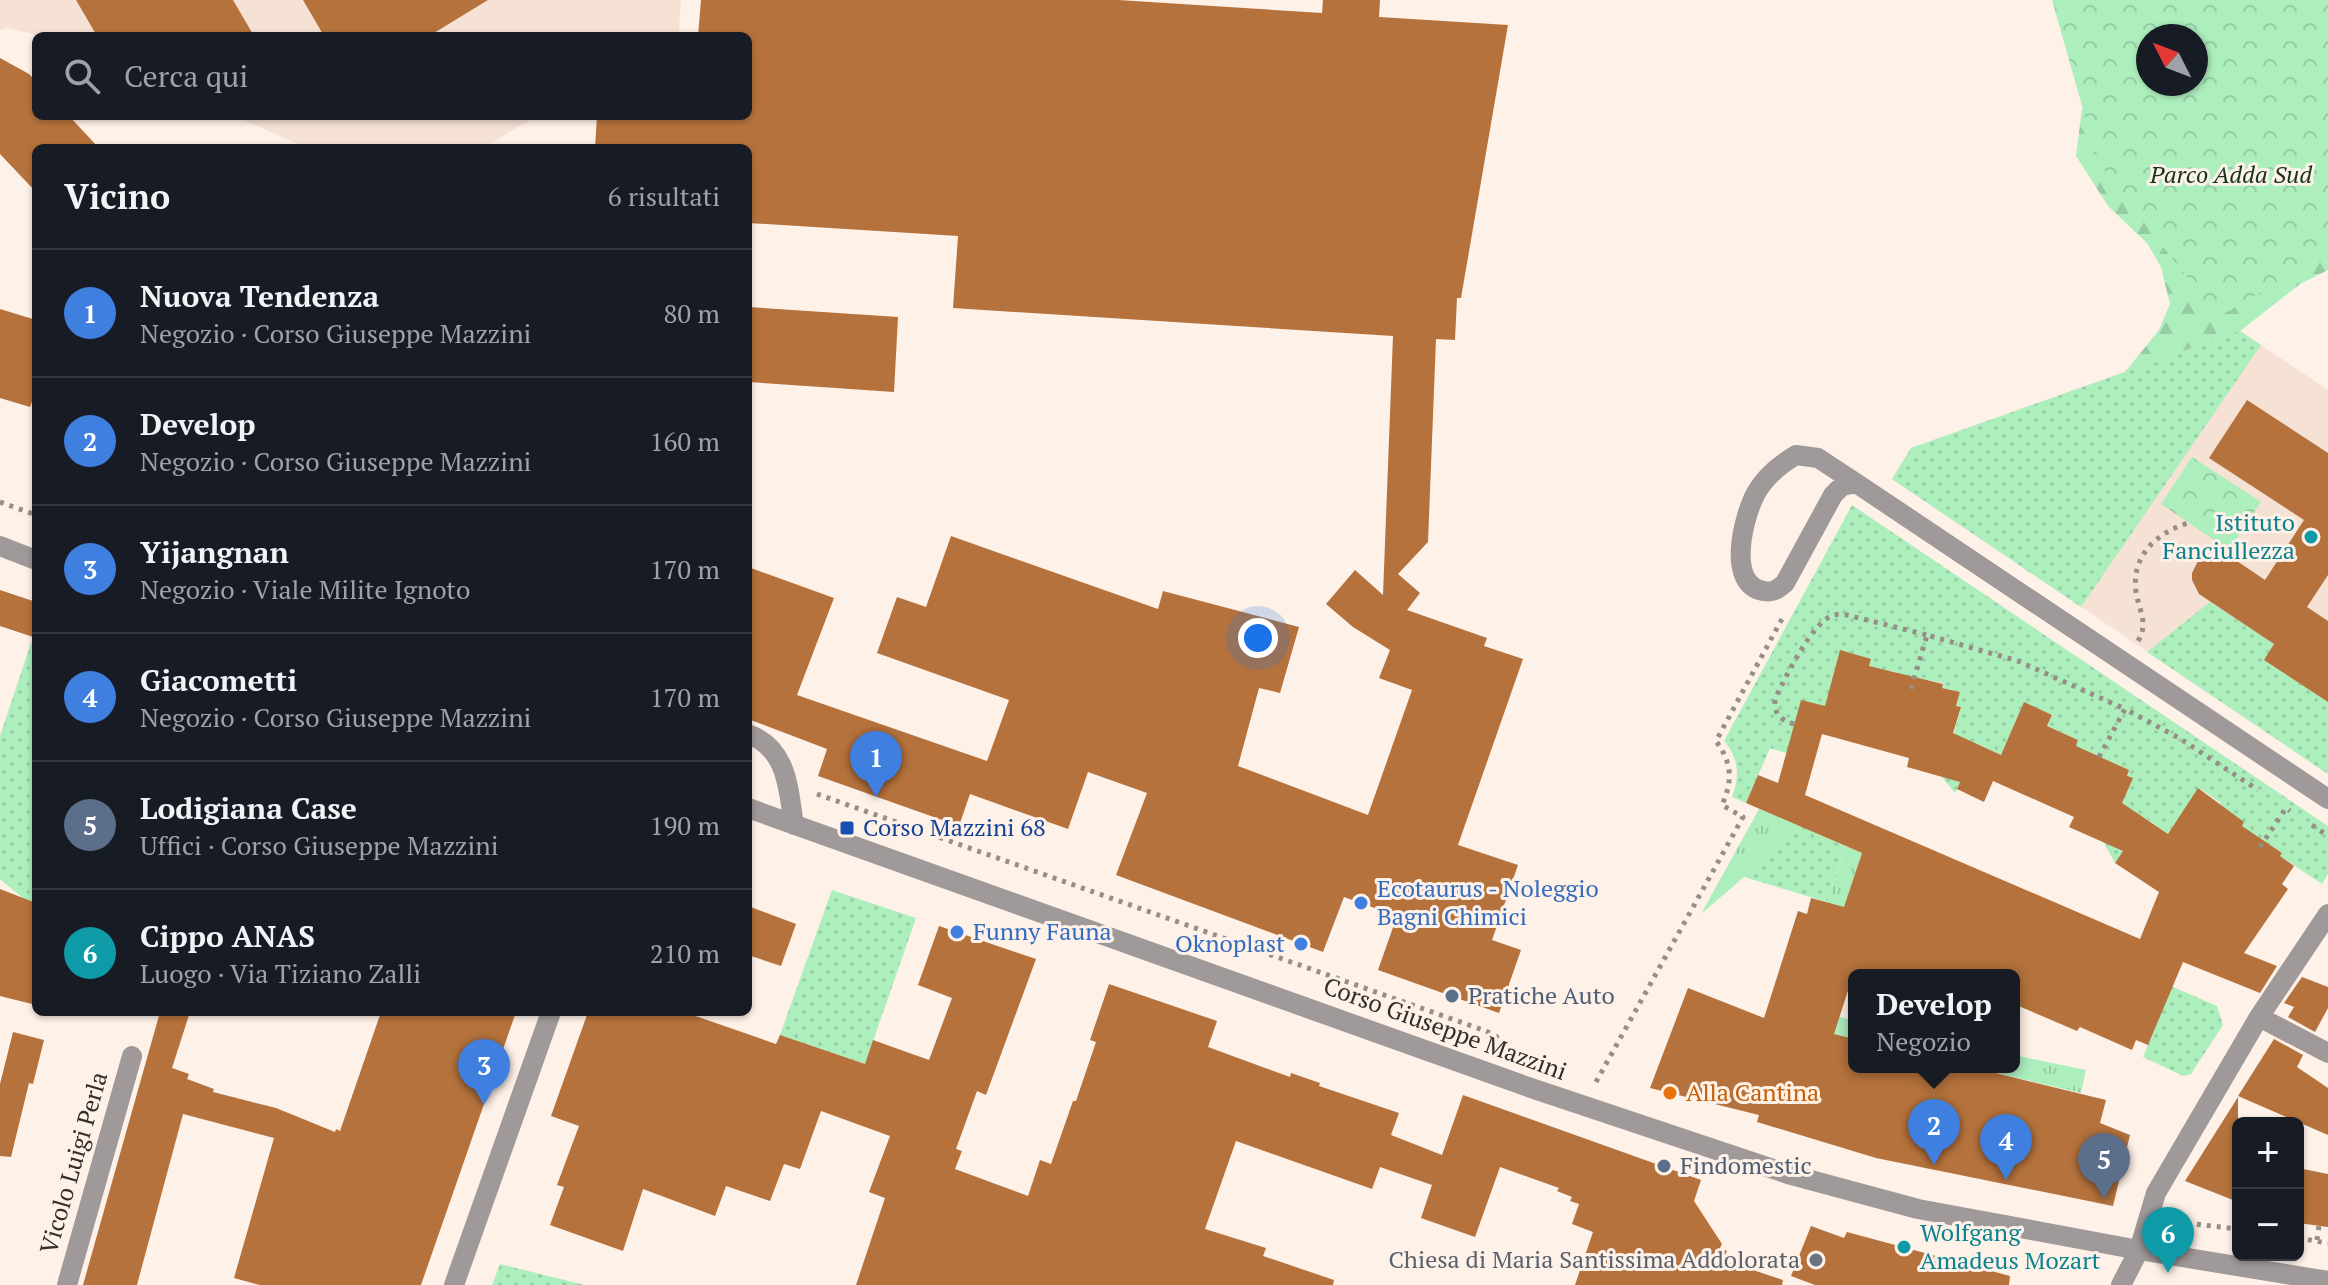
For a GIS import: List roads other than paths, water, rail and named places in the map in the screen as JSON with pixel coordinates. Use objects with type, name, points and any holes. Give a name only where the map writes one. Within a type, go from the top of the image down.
[{"type":"street","points":[[1856,483],[1842,486],[1833,495],[1785,583],[1778,590],[1757,590],[1747,581],[1741,570],[1743,529],[1757,490],[1772,473],[1796,455],[1809,455],[1856,483],[2328,799]]},
{"type":"street","points":[[0,546],[32,558]]},
{"type":"street","points":[[752,736],[766,743],[778,755],[788,784],[794,825]]},
{"type":"street","name":"Corso Giuseppe Mazzini","points":[[752,809],[1583,1106],[1852,1193],[1918,1209],[2139,1250],[2328,1281]]},
{"type":"street","points":[[2121,1285],[2139,1250],[2156,1193],[2259,1017],[2328,914]]},
{"type":"street","points":[[454,1285],[550,1016]]},
{"type":"street","points":[[2259,1017],[2328,1053]]},
{"type":"street","name":"Vicolo Luigi Perla","points":[[67,1285],[132,1056]]},
{"type":"place","name":"Istituto Fanciullezza","points":[[2311,537]]},
{"type":"place","name":"Nuova Tendenza","points":[[876,797]]},
{"type":"place","name":"Corso Mazzini 68","points":[[847,828]]},
{"type":"place","name":"Ecotaurus - Noleggio Bagni Chimici","points":[[1361,903]]},
{"type":"place","name":"Funny Fauna","points":[[957,932]]},
{"type":"place","name":"Oknoplast","points":[[1301,944]]},
{"type":"place","name":"Pratiche Auto","points":[[1452,996]]},
{"type":"place","name":"Alla Cantina","points":[[1670,1093]]},
{"type":"place","name":"Yijangnan","points":[[484,1105]]},
{"type":"place","name":"Develop","points":[[1934,1165]]},
{"type":"place","name":"Findomestic","points":[[1664,1166]]},
{"type":"place","name":"Giacometti","points":[[2006,1180]]},
{"type":"place","name":"Lodigiana Case","points":[[2104,1199]]},
{"type":"place","name":"Wolfgang Amadeus Mozart","points":[[1904,1247]]},
{"type":"place","name":"Chiesa di Maria Santissima Addolorata","points":[[1816,1260]]},
{"type":"place","name":"Cippo ANAS","points":[[2168,1273]]},
{"type":"park label","name":"Parco Adda Sud","points":[[2231,175]]}]
